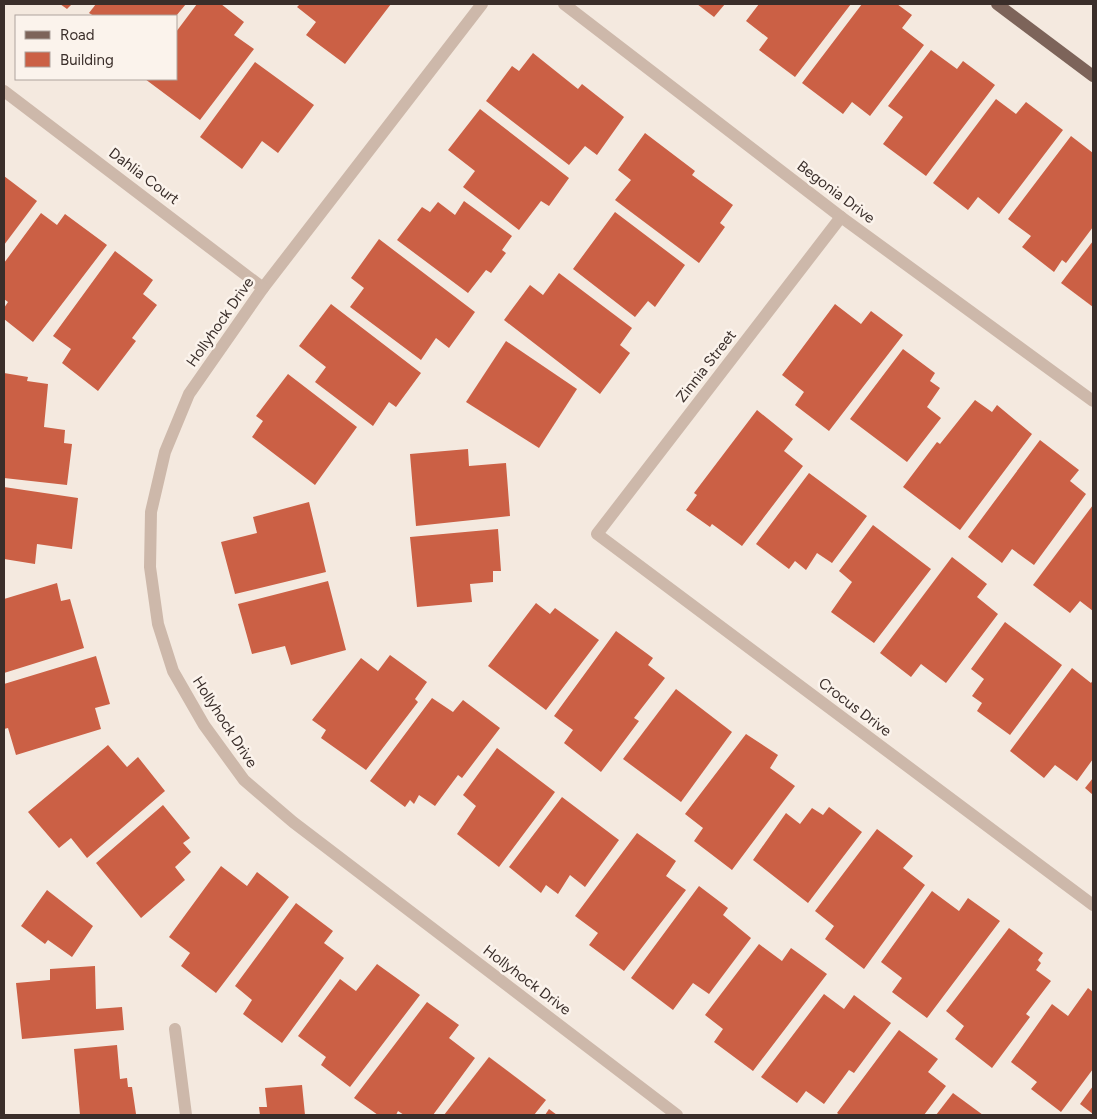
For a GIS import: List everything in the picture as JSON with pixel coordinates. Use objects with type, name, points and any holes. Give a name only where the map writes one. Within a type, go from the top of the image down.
[{"type":"main road","points":[[997,4],[1093,76]]},
{"type":"street","name":"Hollyhock Drive","points":[[482,4],[263,288],[189,394],[165,452],[151,512],[150,567],[158,624],[173,671],[204,725],[244,780],[293,822],[676,1115]]},
{"type":"street","name":"Begonia Drive","points":[[564,4],[841,217],[1093,401]]},
{"type":"street","name":"Dahlia Court","points":[[4,91],[263,288]]},
{"type":"street","name":"Zinnia Street","points":[[597,534],[841,217]]},
{"type":"street","name":"Crocus Drive","points":[[597,534],[1093,905]]},
{"type":"street","points":[[176,1029],[186,1115]]},
{"type":"building","points":[[60,4],[72,4],[67,9]]},
{"type":"building","points":[[96,4],[186,4],[177,15],[92,15],[89,13]]},
{"type":"building","points":[[197,4],[221,4],[244,22],[234,35],[254,49],[200,120],[146,80],[178,80],[178,29]]},
{"type":"building","points":[[300,4],[391,4],[345,64],[306,35],[316,22],[297,7]]},
{"type":"building","points":[[697,4],[725,4],[714,17]]},
{"type":"building","points":[[759,4],[851,4],[795,77],[759,50],[768,38],[746,21]]},
{"type":"building","points":[[862,4],[897,4],[912,15],[902,28],[924,45],[870,116],[852,102],[843,114],[802,83]]},
{"type":"building","points":[[931,50],[957,69],[963,61],[995,85],[926,176],[883,144],[903,117],[888,106]]},
{"type":"building","points":[[533,53],[578,89],[582,84],[624,117],[597,155],[585,146],[569,165],[486,101],[512,66],[519,71]]},
{"type":"building","points":[[255,62],[314,105],[278,153],[262,141],[242,169],[200,137]]},
{"type":"building","points":[[996,99],[1016,114],[1026,102],[1063,130],[999,214],[978,197],[968,210],[933,183]]},
{"type":"building","points":[[480,109],[569,178],[549,206],[541,201],[519,230],[463,187],[475,171],[448,150]]},
{"type":"building","points":[[645,133],[695,171],[692,175],[733,205],[720,223],[725,227],[699,263],[615,200],[631,180],[618,170]]},
{"type":"building","points":[[1071,136],[1093,153],[1093,227],[1066,263],[1062,260],[1054,272],[1022,247],[1031,236],[1008,219]]},
{"type":"building","points":[[4,176],[37,201],[4,245]]},
{"type":"building","points":[[464,201],[512,236],[502,250],[506,253],[491,273],[486,270],[468,293],[397,240],[422,207],[430,212],[438,202],[455,215]]},
{"type":"building","points":[[615,212],[685,265],[655,307],[648,301],[635,317],[573,269]]},
{"type":"building","points":[[41,213],[57,225],[65,214],[107,245],[33,342],[4,319],[4,308],[8,302],[4,299],[4,263]]},
{"type":"building","points":[[379,239],[475,312],[449,348],[436,338],[421,360],[350,307],[364,288],[351,278]]},
{"type":"building","points":[[1093,241],[1093,307],[1061,283]]},
{"type":"building","points":[[115,251],[153,280],[143,294],[157,305],[132,338],[136,341],[98,391],[62,363],[71,349],[53,336]]},
{"type":"building","points":[[559,273],[632,328],[620,345],[630,353],[600,394],[504,320],[530,285],[543,295]]},
{"type":"building","points":[[331,304],[421,373],[396,407],[389,402],[373,426],[315,382],[326,367],[299,346]]},
{"type":"building","points":[[835,304],[861,324],[871,311],[903,335],[829,431],[795,405],[804,392],[782,375]]},
{"type":"building","points":[[506,341],[577,389],[539,448],[466,402]]},
{"type":"building","points":[[903,349],[935,373],[930,381],[940,388],[927,407],[941,418],[907,462],[850,419]]},
{"type":"building","points":[[4,373],[28,377],[27,381],[48,384],[44,427],[65,430],[64,443],[72,444],[67,485],[4,478]]},
{"type":"building","points":[[288,374],[357,427],[315,485],[252,437],[263,421],[256,416]]},
{"type":"building","points":[[975,400],[992,412],[997,405],[1032,434],[960,530],[903,487],[937,442],[940,444]]},
{"type":"building","points":[[757,410],[793,439],[784,451],[803,466],[742,546],[712,524],[710,527],[686,510],[697,495],[694,493]]},
{"type":"building","points":[[1040,440],[1079,470],[1070,481],[1086,494],[1034,565],[1012,549],[1002,563],[968,537]]},
{"type":"building","points":[[468,449],[469,466],[506,463],[510,516],[416,526],[410,454]]},
{"type":"building","points":[[809,473],[867,516],[832,563],[817,553],[806,570],[795,561],[789,569],[756,544]]},
{"type":"building","points":[[4,487],[78,498],[72,549],[37,544],[35,564],[4,559]]},
{"type":"building","points":[[309,502],[326,572],[235,594],[221,542],[257,533],[253,517]]},
{"type":"building","points":[[1093,505],[1093,611],[1080,601],[1070,613],[1033,585]]},
{"type":"building","points":[[873,525],[931,569],[874,643],[831,612],[852,582],[839,571]]},
{"type":"building","points":[[498,529],[501,571],[493,571],[493,582],[470,584],[472,602],[417,607],[410,537]]},
{"type":"building","points":[[952,557],[987,584],[977,597],[998,614],[946,683],[921,664],[911,677],[880,653]]},
{"type":"building","points":[[328,581],[346,650],[291,665],[285,646],[252,654],[238,604]]},
{"type":"building","points":[[57,583],[61,601],[70,599],[84,648],[4,673],[4,599]]},
{"type":"building","points":[[536,603],[550,614],[555,608],[599,640],[546,710],[488,666]]},
{"type":"building","points":[[1005,622],[1062,665],[1010,735],[977,711],[982,703],[972,696],[984,679],[971,669]]},
{"type":"building","points":[[616,631],[653,658],[648,665],[665,678],[634,718],[639,721],[601,772],[564,743],[573,730],[554,716]]},
{"type":"building","points":[[390,655],[427,682],[415,699],[418,702],[366,770],[321,738],[326,730],[312,720],[361,658],[378,671]]},
{"type":"building","points":[[96,656],[110,704],[95,708],[101,729],[16,755],[8,728],[4,729],[4,684]]},
{"type":"building","points":[[1072,668],[1091,683],[1093,680],[1093,759],[1077,781],[1055,765],[1044,778],[1010,751]]},
{"type":"building","points":[[676,689],[732,732],[681,802],[623,759]]},
{"type":"building","points":[[432,698],[453,712],[463,700],[500,728],[462,778],[458,775],[435,806],[419,795],[414,804],[410,800],[405,807],[370,781]]},
{"type":"building","points":[[746,734],[778,755],[770,768],[795,786],[732,870],[694,841],[703,828],[685,814]]},
{"type":"building","points":[[108,745],[127,767],[138,757],[165,791],[87,858],[71,838],[59,848],[28,812]]},
{"type":"building","points":[[497,748],[555,792],[499,867],[457,834],[476,806],[463,795]]},
{"type":"building","points":[[1093,778],[1093,795],[1085,788]]},
{"type":"building","points":[[562,797],[619,840],[585,887],[570,875],[558,894],[546,885],[541,893],[509,867]]},
{"type":"building","points":[[163,805],[190,838],[183,843],[191,852],[175,867],[185,880],[141,918],[96,863]]},
{"type":"building","points":[[829,807],[862,832],[808,903],[753,860],[786,813],[800,824],[812,808],[823,815]]},
{"type":"building","points":[[877,829],[913,856],[903,868],[925,885],[864,969],[825,939],[834,926],[815,911]]},
{"type":"building","points":[[637,833],[676,861],[666,876],[686,890],[624,971],[589,945],[598,933],[575,916]]},
{"type":"building","points":[[221,866],[247,886],[257,872],[289,897],[216,993],[181,966],[190,953],[169,937]]},
{"type":"building","points":[[699,886],[728,908],[723,915],[751,938],[709,994],[693,983],[673,1010],[631,978]]},
{"type":"building","points":[[47,890],[93,926],[72,957],[48,940],[45,944],[21,926]]},
{"type":"building","points":[[932,891],[959,911],[968,898],[1000,921],[927,1018],[892,992],[902,978],[881,962]]},
{"type":"building","points":[[296,903],[333,931],[324,943],[344,958],[282,1043],[243,1014],[252,1000],[235,986]]},
{"type":"building","points":[[1009,928],[1043,953],[1038,960],[1041,963],[1036,970],[1051,981],[1026,1014],[1030,1017],[992,1068],[955,1039],[964,1026],[946,1011]]},
{"type":"building","points":[[759,944],[782,961],[791,948],[827,974],[753,1071],[714,1042],[723,1029],[705,1015]]},
{"type":"building","points":[[377,964],[420,995],[350,1087],[321,1065],[326,1057],[298,1036],[340,979],[356,991]]},
{"type":"building","points":[[95,966],[96,1009],[122,1007],[124,1030],[22,1039],[16,983],[50,980],[50,969]]},
{"type":"building","points":[[1088,988],[1093,992],[1093,1069],[1061,1112],[1031,1089],[1037,1082],[1011,1062],[1052,1004],[1068,1016]]},
{"type":"building","points":[[824,994],[844,1009],[854,995],[891,1023],[854,1073],[849,1070],[824,1104],[806,1091],[797,1103],[761,1077]]},
{"type":"building","points":[[427,1002],[459,1025],[449,1038],[475,1058],[433,1115],[404,1115],[398,1111],[396,1115],[378,1115],[354,1098]]},
{"type":"building","points":[[899,1030],[938,1059],[928,1072],[946,1086],[924,1115],[840,1115],[837,1113]]},
{"type":"building","points":[[117,1045],[120,1079],[127,1078],[128,1087],[132,1087],[136,1114],[80,1115],[74,1049]]},
{"type":"building","points":[[489,1057],[546,1100],[534,1115],[444,1115]]},
{"type":"building","points":[[302,1085],[305,1115],[260,1115],[259,1107],[267,1107],[265,1088]]},
{"type":"building","points":[[1093,1086],[1093,1114],[1080,1104]]},
{"type":"building","points":[[953,1093],[983,1115],[936,1115]]},
{"type":"building","points":[[549,1109],[557,1115],[545,1115]]}]
